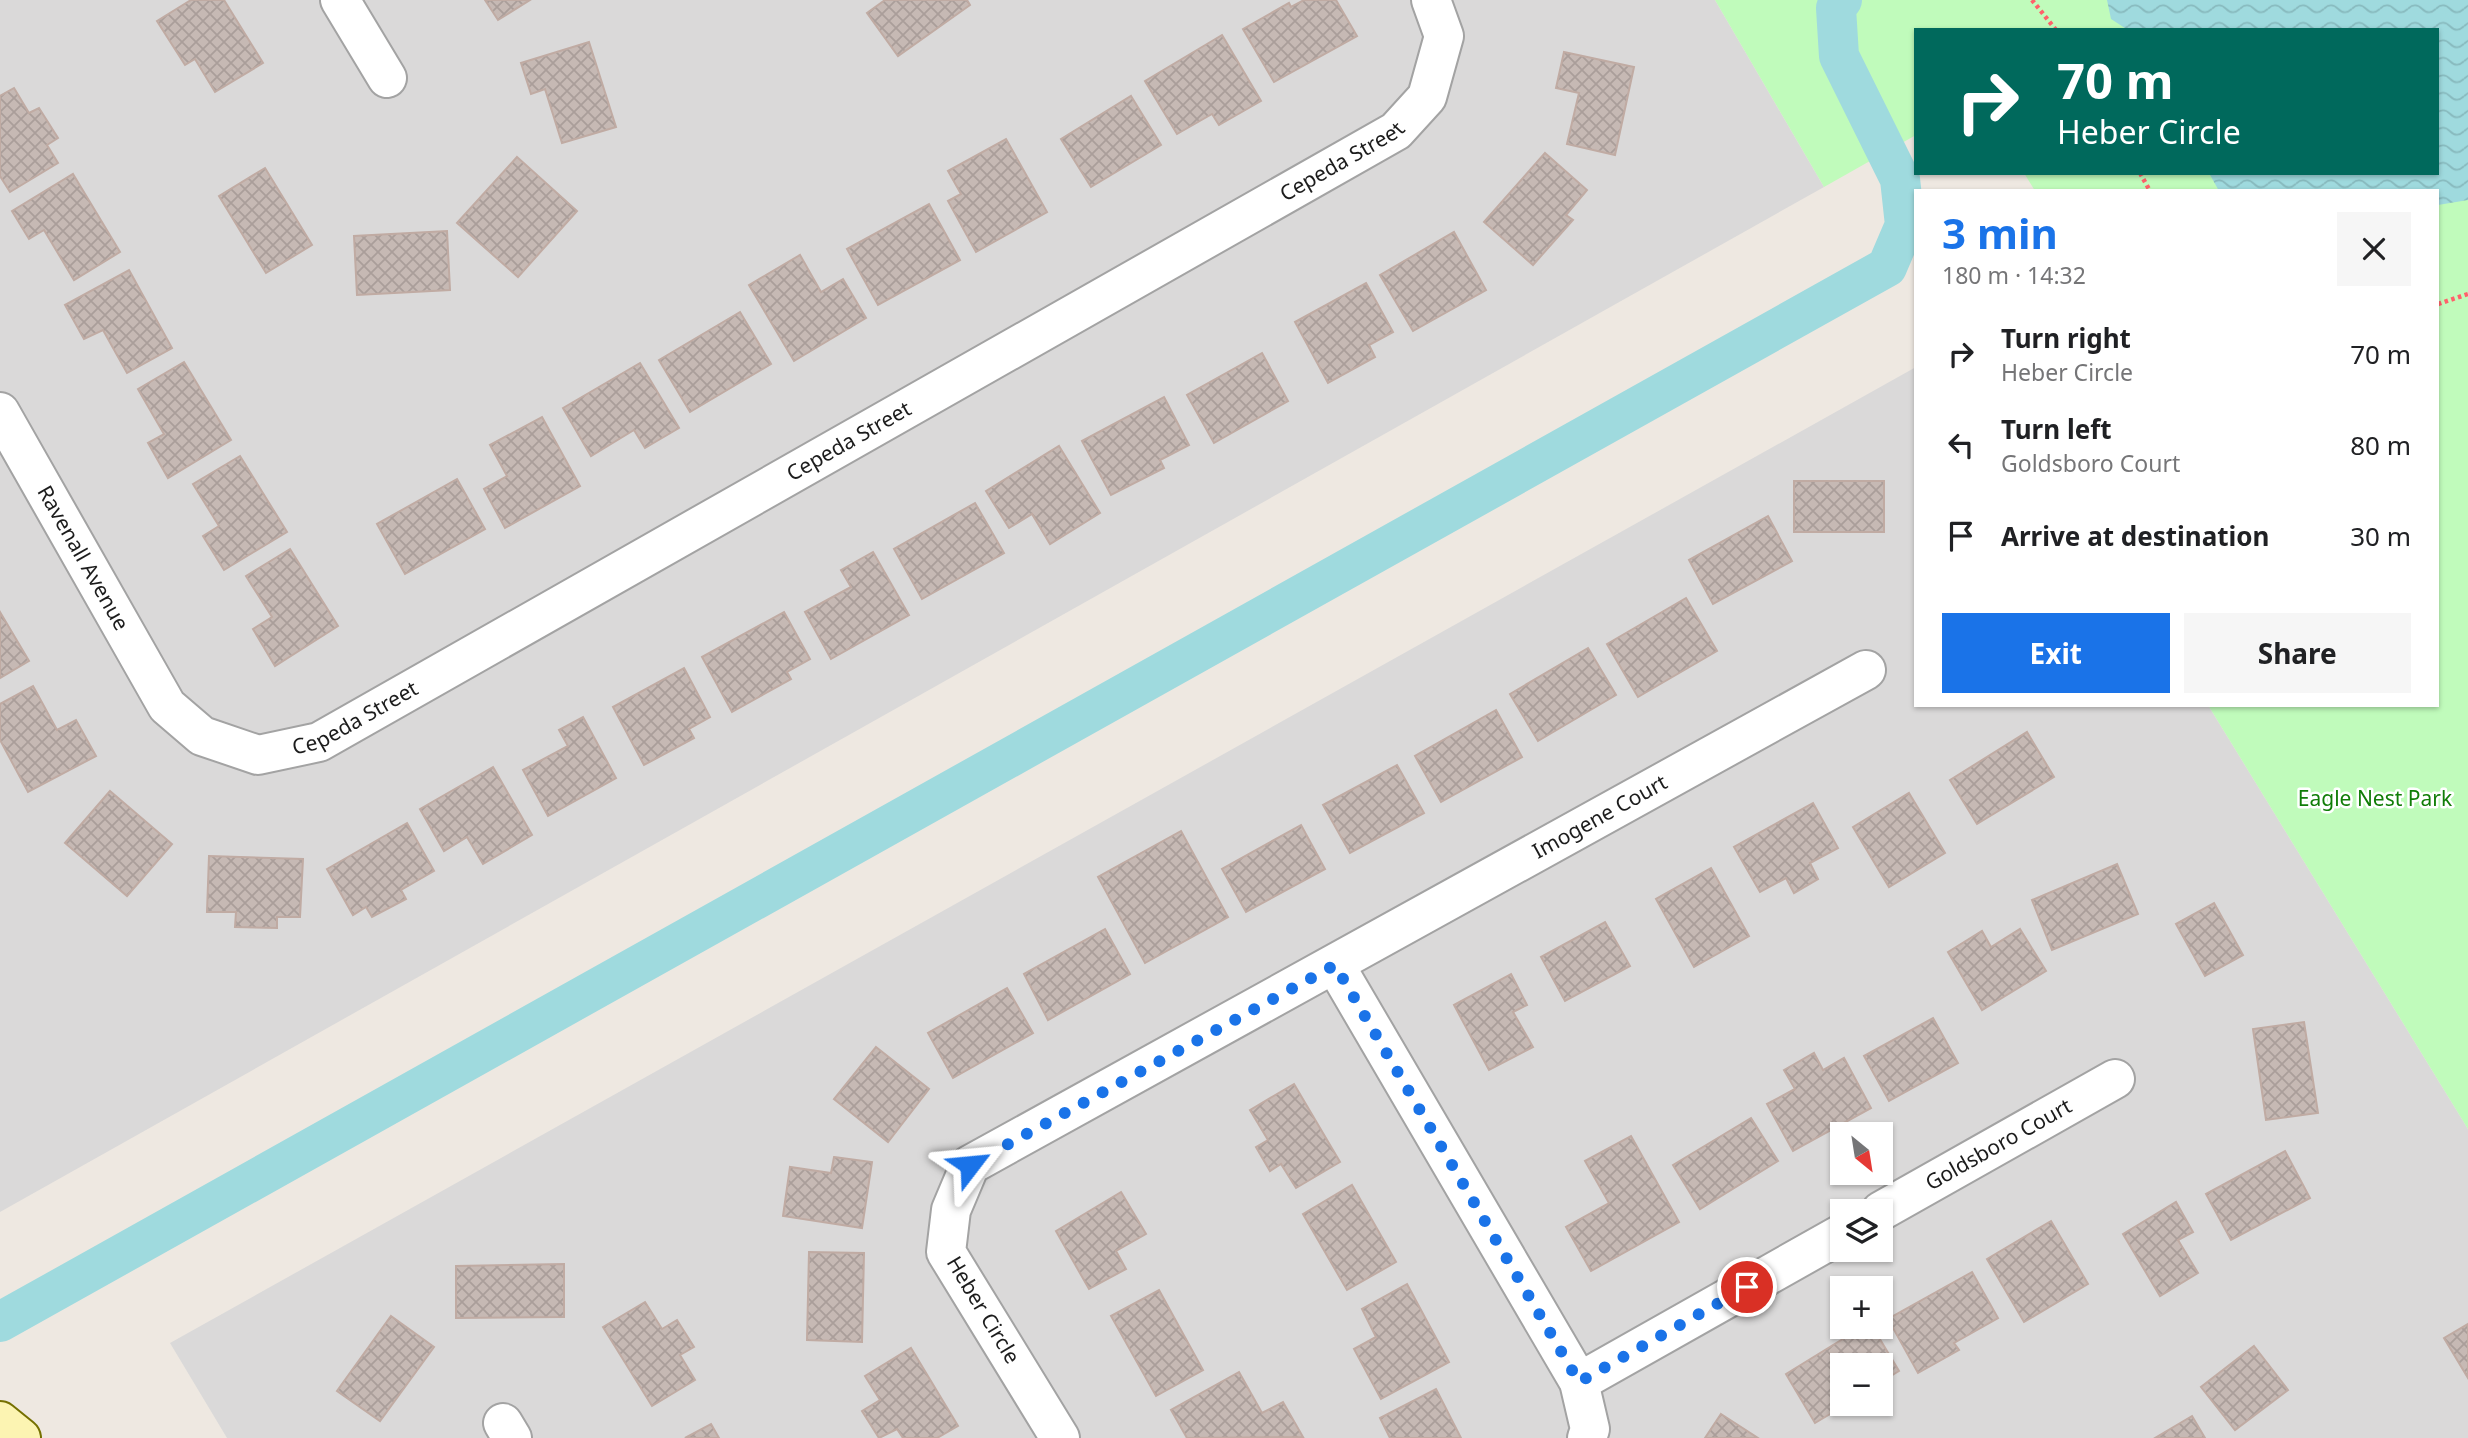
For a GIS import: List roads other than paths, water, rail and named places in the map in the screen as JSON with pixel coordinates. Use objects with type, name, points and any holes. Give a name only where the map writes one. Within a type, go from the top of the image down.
[{"type":"street","points":[[340,0],[387,78]]},
{"type":"street","name":"Cepeda Street","points":[[167,706],[202,736],[258,755],[319,742],[1396,131],[1427,97],[1444,36],[1431,0]]},
{"type":"street","name":"Ravenall Avenue","points":[[0,412],[167,706]]},
{"type":"street","name":"Imogene Court","points":[[1335,965],[1866,670]]},
{"type":"street","points":[[1335,965],[1579,1382],[1590,1429],[1587,1438]]},
{"type":"street","name":"Heber Circle","points":[[1060,1438],[946,1252],[951,1210],[970,1165],[1335,965]]},
{"type":"street","name":"Goldsboro Court","points":[[1893,1204],[2115,1079]]},
{"type":"street","points":[[1579,1382],[1830,1240]]},
{"type":"street","points":[[0,1421],[21,1438]]},
{"type":"water","points":[[2107,0],[2468,0],[2468,200],[2439,205],[2439,189],[2218,189],[2210,175],[2439,175],[2439,28],[2125,28],[2111,19]]},
{"type":"waterway","points":[[0,1322],[1887,267],[1905,225],[1900,179],[1839,56],[1836,8],[1842,0]]},
{"type":"park label","name":"Eagle Nest Park","points":[[2375,799]]}]
